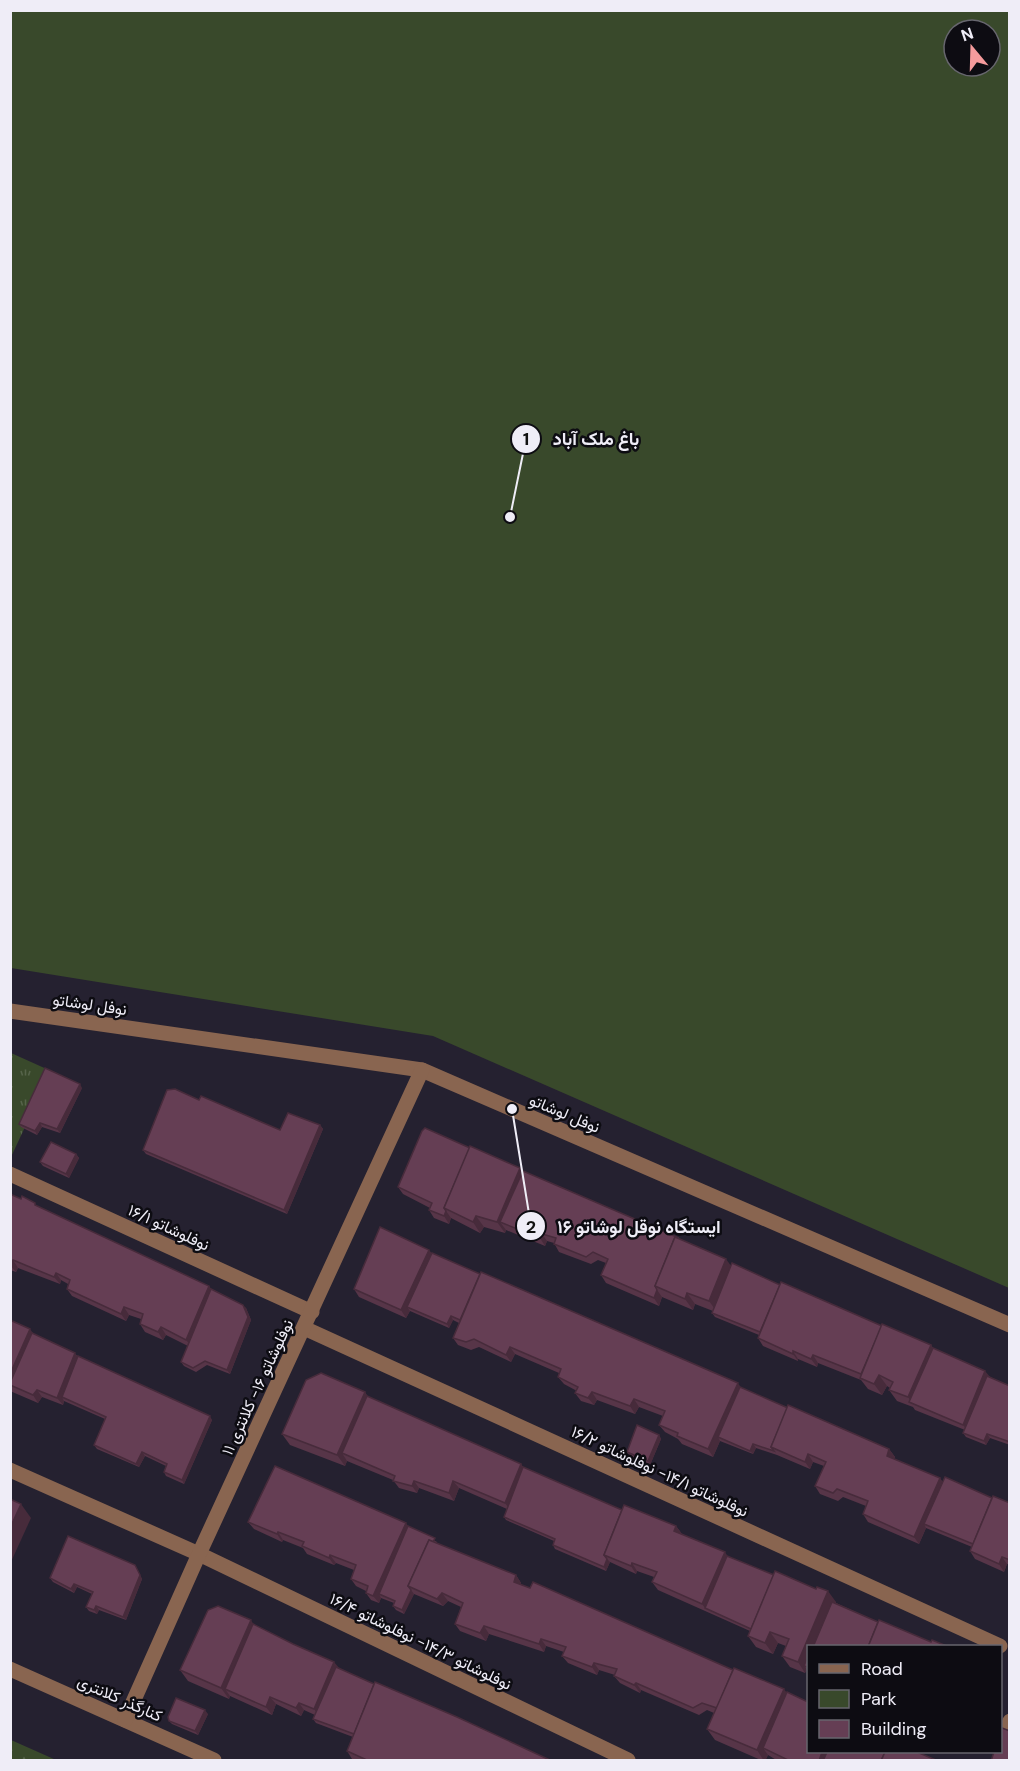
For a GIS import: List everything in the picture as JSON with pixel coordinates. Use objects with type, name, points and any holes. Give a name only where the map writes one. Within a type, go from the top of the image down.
[{"type":"street","name":"نوفل لوشاتو","points":[[10,1011],[422,1070],[1010,1325]]},
{"type":"street","name":"نوفلوشاتو ۱۶- کلانتری ۱۱","points":[[125,1720],[422,1070]]},
{"type":"street","name":"نوفلوشاتو ۱۶/۱","points":[[10,1174],[312,1312]]},
{"type":"street","name":"نوفلوشاتو ۱۴/۱- نوفلوشاتو ۱۶/۲","points":[[304,1328],[996,1645]]},
{"type":"street","name":"نوفلوشاتو ۱۴/۳- نوفلوشاتو ۱۶/۴","points":[[10,1470],[199,1554],[628,1761]]},
{"type":"street","name":"کنارگذر کلانتری","points":[[10,1669],[214,1761]]},
{"type":"street","points":[[1002,1738],[1010,1721]]},
{"type":"green space","points":[[10,11],[1009,11],[1009,1288],[433,1036],[11,968]]},
{"type":"green space","points":[[11,1053],[51,1071],[11,1157]]},
{"type":"green space","points":[[11,1740],[56,1760],[11,1760]]},
{"type":"building","points":[[45,1068],[80,1084],[57,1129],[40,1123],[35,1131],[19,1124]]},
{"type":"building","points":[[175,1089],[199,1100],[201,1096],[280,1130],[288,1113],[320,1125],[284,1210],[143,1150],[167,1090]]},
{"type":"building","points":[[425,1128],[470,1148],[444,1208],[446,1211],[444,1216],[429,1210],[432,1203],[398,1187]]},
{"type":"building","points":[[51,1142],[76,1154],[66,1174],[40,1162]]},
{"type":"building","points":[[470,1146],[520,1168],[497,1222],[476,1216],[473,1222],[444,1208]]},
{"type":"building","points":[[523,1171],[679,1238],[675,1237],[655,1286],[657,1290],[654,1298],[601,1275],[608,1259],[593,1252],[586,1257],[554,1244],[556,1238],[542,1234],[540,1238],[500,1222]]},
{"type":"building","points":[[10,1194],[21,1199],[22,1196],[35,1205],[209,1286],[186,1340],[161,1327],[158,1332],[140,1324],[143,1314],[124,1307],[121,1314],[67,1289],[70,1280],[56,1273],[54,1277],[13,1260],[10,1264]]},
{"type":"building","points":[[380,1227],[429,1250],[401,1310],[354,1289]]},
{"type":"building","points":[[675,1237],[726,1259],[709,1301],[687,1293],[685,1299],[655,1286]]},
{"type":"building","points":[[432,1253],[480,1274],[460,1320],[451,1316],[447,1324],[407,1307]]},
{"type":"building","points":[[732,1263],[780,1285],[760,1332],[712,1313]]},
{"type":"building","points":[[481,1272],[738,1383],[708,1449],[677,1436],[678,1433],[659,1425],[665,1411],[634,1399],[630,1406],[592,1392],[588,1398],[575,1393],[578,1387],[558,1377],[561,1369],[510,1347],[506,1355],[474,1339],[466,1342],[453,1338]]},
{"type":"building","points":[[781,1282],[882,1326],[861,1374],[813,1355],[811,1359],[793,1351],[793,1354],[758,1338]]},
{"type":"building","points":[[211,1289],[243,1305],[248,1317],[227,1370],[205,1361],[193,1368],[181,1362]]},
{"type":"building","points":[[10,1320],[30,1329],[10,1374]]},
{"type":"building","points":[[882,1324],[931,1345],[908,1397],[889,1390],[893,1382],[879,1375],[874,1384],[860,1378]]},
{"type":"building","points":[[32,1333],[75,1353],[57,1398],[37,1390],[33,1395],[10,1385]]},
{"type":"building","points":[[933,1348],[985,1371],[963,1425],[909,1402]]},
{"type":"building","points":[[78,1356],[210,1416],[182,1480],[164,1472],[167,1464],[142,1452],[136,1464],[94,1445],[106,1417],[62,1397]]},
{"type":"building","points":[[321,1373],[365,1392],[337,1455],[282,1434],[306,1380]]},
{"type":"building","points":[[987,1376],[1010,1386],[1010,1442],[987,1434],[984,1441],[963,1433]]},
{"type":"building","points":[[740,1387],[788,1408],[771,1447],[774,1451],[753,1444],[750,1451],[718,1437]]},
{"type":"building","points":[[367,1396],[521,1464],[505,1503],[453,1481],[449,1493],[414,1481],[412,1486],[393,1481],[395,1476],[342,1453]]},
{"type":"building","points":[[788,1405],[889,1449],[887,1456],[940,1478],[914,1537],[863,1514],[868,1501],[837,1489],[833,1493],[815,1486],[826,1462],[808,1454],[805,1462],[771,1447]]},
{"type":"building","points":[[637,1425],[659,1435],[648,1461],[627,1452]]},
{"type":"building","points":[[275,1466],[406,1523],[373,1596],[366,1593],[368,1586],[351,1579],[356,1565],[330,1555],[329,1558],[302,1546],[304,1542],[248,1522]]},
{"type":"building","points":[[523,1467],[622,1510],[604,1555],[607,1559],[604,1567],[553,1545],[555,1539],[504,1517]]},
{"type":"building","points":[[945,1477],[992,1498],[973,1544],[924,1524]]},
{"type":"building","points":[[993,1496],[1010,1503],[1010,1560],[1002,1557],[999,1564],[970,1551]]},
{"type":"building","points":[[10,1499],[21,1504],[10,1528]]},
{"type":"building","points":[[624,1505],[676,1526],[674,1531],[725,1552],[702,1604],[652,1582],[657,1572],[632,1563],[631,1566],[604,1555]]},
{"type":"building","points":[[408,1526],[435,1538],[433,1542],[429,1540],[408,1586],[411,1590],[402,1610],[393,1606],[395,1601],[379,1594]]},
{"type":"building","points":[[68,1536],[135,1565],[140,1575],[123,1617],[96,1606],[94,1610],[86,1607],[93,1592],[74,1584],[71,1589],[50,1578]]},
{"type":"building","points":[[429,1540],[516,1575],[514,1582],[530,1588],[533,1582],[733,1670],[717,1708],[702,1703],[693,1708],[614,1676],[617,1669],[594,1663],[592,1667],[562,1656],[566,1647],[541,1639],[539,1644],[484,1626],[480,1633],[455,1624],[463,1603],[442,1593],[437,1599],[408,1586]]},
{"type":"building","points":[[727,1556],[774,1575],[751,1629],[705,1608]]},
{"type":"building","points":[[775,1571],[816,1589],[817,1587],[828,1591],[798,1662],[782,1656],[789,1639],[770,1632],[765,1643],[748,1636]]},
{"type":"building","points":[[832,1602],[878,1622],[869,1645],[814,1645]]},
{"type":"building","points":[[218,1606],[251,1620],[221,1688],[180,1670],[208,1610]]},
{"type":"building","points":[[879,1620],[931,1642],[932,1640],[944,1645],[869,1645]]},
{"type":"building","points":[[253,1624],[334,1662],[314,1709],[299,1703],[296,1708],[270,1697],[266,1707],[225,1689]]},
{"type":"building","points":[[336,1667],[374,1684],[354,1734],[313,1719]]},
{"type":"building","points":[[734,1668],[784,1689],[757,1750],[707,1729]]},
{"type":"building","points":[[375,1682],[552,1761],[369,1761],[347,1751]]},
{"type":"building","points":[[787,1692],[807,1702],[807,1753],[822,1753],[819,1761],[790,1761],[763,1748]]},
{"type":"building","points":[[176,1698],[205,1710],[195,1731],[169,1721],[168,1717]]},
{"type":"building","points":[[1002,1728],[1010,1731],[1010,1761],[991,1761],[994,1753],[1002,1753]]},
{"type":"building","points":[[827,1753],[885,1753],[881,1761],[823,1761]]},
{"type":"building","points":[[885,1753],[919,1753],[938,1761],[881,1761]]},
{"type":"place","name":"باغ ملک آباد","points":[[510,517]]},
{"type":"place","name":"ایستگاه نوقل لوشاتو ۱۶","points":[[512,1109]]}]
